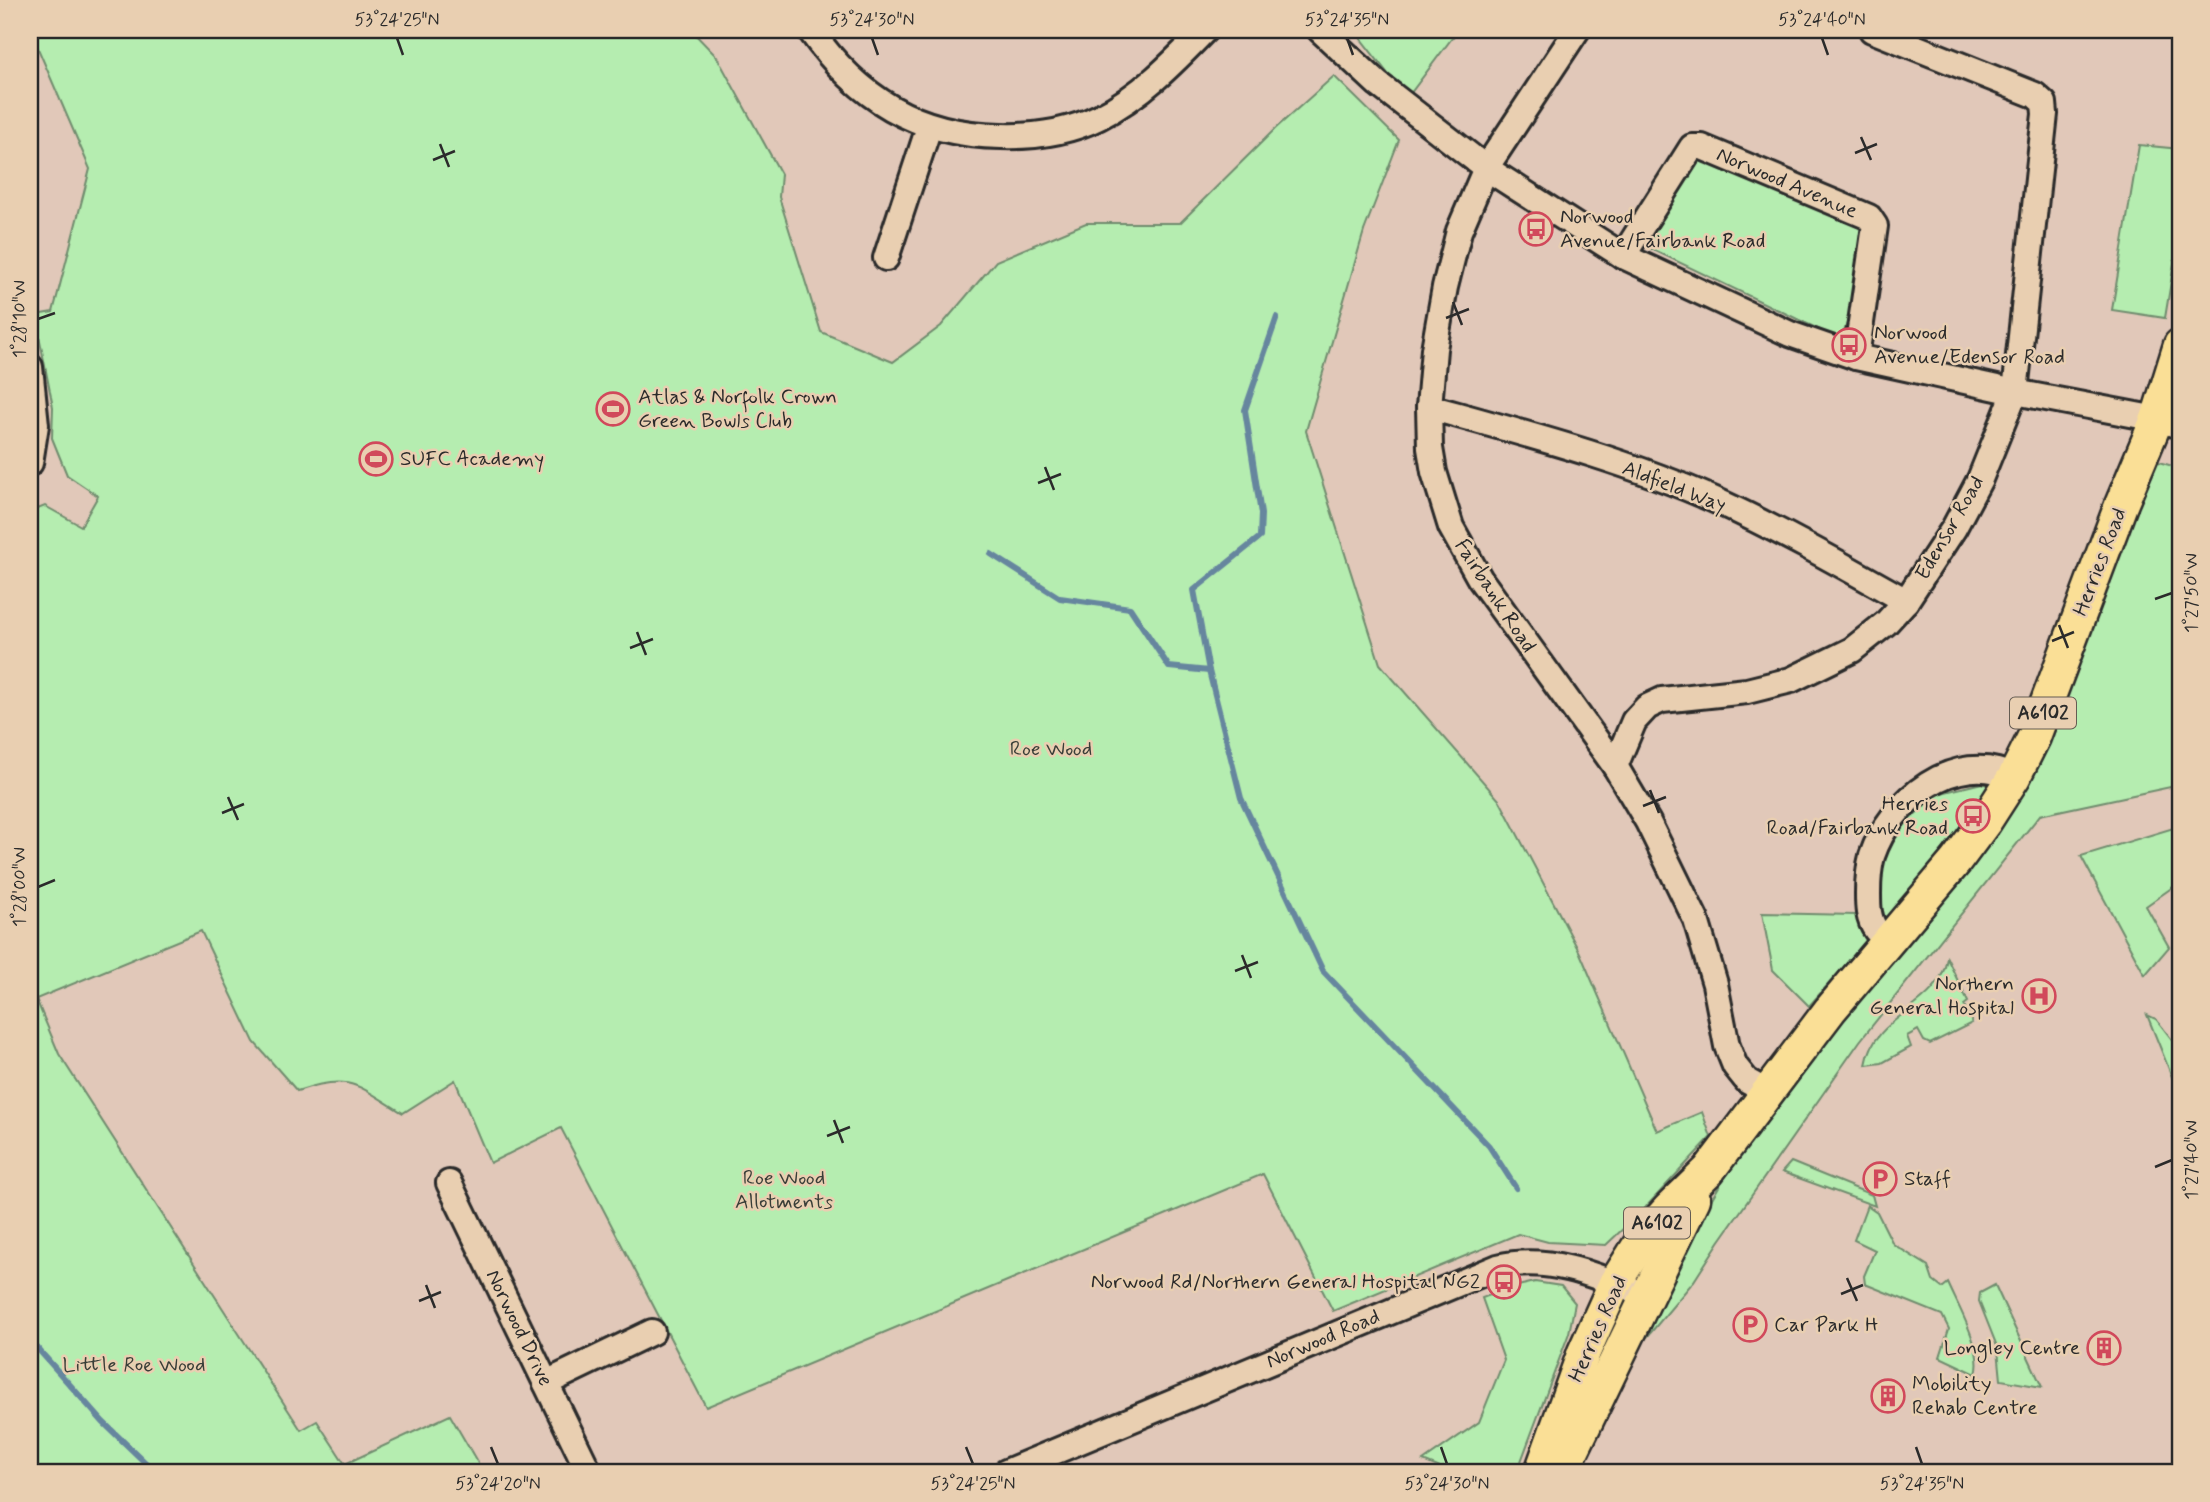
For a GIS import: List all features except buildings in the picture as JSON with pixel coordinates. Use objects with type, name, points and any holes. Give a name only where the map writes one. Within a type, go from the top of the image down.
[{"type":"main road","name":"Herries Road","points":[[1541,1472],[1584,1352],[1615,1283],[1644,1237],[1709,1170],[1767,1092],[1956,861],[2014,777],[2034,737],[2117,516],[2169,422],[2180,345]]},
{"type":"main road","name":"Herries Road","points":[[1562,1472],[1709,1170]]},
{"type":"street","points":[[810,30],[831,59],[856,85],[882,103],[929,127],[973,136],[1018,137],[1058,131],[1097,118],[1135,96],[1173,64],[1205,30]]},
{"type":"street","points":[[1320,30],[1378,84],[1486,168],[1623,256],[1790,334],[1856,357],[2169,422]]},
{"type":"street","name":"Fairbank Road","points":[[1577,30],[1486,168],[1459,231],[1434,349],[1429,407],[1430,448],[1434,472],[1451,527],[1480,579],[1615,766],[1654,834],[1696,920],[1715,984],[1727,1046],[1735,1066],[1748,1081],[1767,1092]]},
{"type":"street","name":"Edensor Road","points":[[1615,766],[1634,721],[1647,706],[1662,700],[1746,691],[1791,680],[1852,650],[1886,623],[1906,601],[1954,528],[1980,479],[2015,392],[2044,103],[2035,94],[1878,31]]},
{"type":"street","points":[[886,258],[929,127]]},
{"type":"street","name":"Norwood Avenue","points":[[1623,256],[1692,147],[1702,147],[1869,217],[1875,226],[1856,357]]},
{"type":"street","points":[[30,368],[36,425],[30,463]]},
{"type":"street","name":"Aldfield Way","points":[[1429,407],[1534,436],[1717,501],[1906,601]]},
{"type":"street","points":[[1888,941],[1875,929],[1868,912],[1868,887],[1872,857],[1902,806],[1923,787],[1946,775],[1970,768],[1988,767],[2014,777]]},
{"type":"street","name":"Norwood Drive","points":[[449,1183],[589,1472]]},
{"type":"street","name":"Norwood Road","points":[[1006,1472],[1498,1267],[1542,1264],[1566,1267],[1647,1296]]},
{"type":"street","points":[[546,1383],[652,1332]]},
{"type":"green space","points":[[30,30],[691,30],[717,57],[781,174],[779,197],[821,332],[893,362],[941,326],[996,261],[1086,223],[1180,223],[1276,128],[1334,76],[1399,140],[1364,231],[1306,431],[1380,664],[1500,801],[1580,953],[1657,1131],[1702,1112],[1711,1137],[1644,1209],[1606,1245],[1548,1242],[1518,1234],[1333,1311],[1263,1174],[706,1407],[561,1128],[490,1163],[455,1080],[403,1113],[353,1085],[330,1083],[297,1091],[254,1042],[201,931],[36,999],[59,1054],[301,1430],[317,1421],[345,1464],[450,1415],[483,1472],[30,1472],[30,512],[45,506],[81,526],[98,496],[67,475],[52,438],[53,407],[35,315],[53,312],[90,169]]},
{"type":"green space","points":[[1371,30],[1458,30],[1407,98],[1361,39]]},
{"type":"green space","points":[[2139,145],[2180,149],[2180,227],[2165,318],[2112,310]]},
{"type":"green space","points":[[1697,158],[1864,222],[1854,303],[1841,340],[1637,242]]},
{"type":"green space","points":[[2155,461],[2180,468],[2180,785],[2040,815],[1860,1041],[1694,1281],[1627,1361],[1673,1263],[1744,1145],[1963,871],[2036,765]]},
{"type":"green space","points":[[1982,783],[1992,787],[1904,899],[1809,1006],[1773,970],[1762,913],[1857,915],[1873,904],[1879,865],[1897,831],[1937,794]]},
{"type":"green space","points":[[2180,826],[2180,882],[2146,906],[2169,947],[2145,975],[2081,856]]},
{"type":"green space","points":[[1947,958],[1968,1002],[1964,1005],[1972,1023],[1930,1044],[1924,1041],[1918,1030],[1907,1036],[1911,1047],[1882,1063],[1866,1065],[1872,1047],[1881,1033],[1932,989],[1942,976]]},
{"type":"green space","points":[[2147,1015],[2156,1019],[2173,1041],[2180,1036],[2180,1208],[2175,1201],[2175,1084]]},
{"type":"green space","points":[[1791,1162],[1872,1195],[1875,1206],[1782,1172]]},
{"type":"green space","points":[[1867,1205],[1877,1212],[1893,1244],[1928,1266],[1933,1281],[1942,1288],[1948,1283],[1973,1341],[1978,1364],[1976,1374],[1940,1357],[1949,1329],[1942,1315],[1865,1284],[1864,1276],[1875,1250],[1854,1240]]},
{"type":"green space","points":[[1535,1282],[1561,1286],[1575,1303],[1569,1333],[1517,1472],[1450,1472],[1423,1461],[1479,1422],[1504,1360],[1482,1298]]},
{"type":"green space","points":[[1995,1285],[2042,1387],[2001,1380],[1998,1349],[1979,1301],[1980,1293]]},
{"type":"waterway","points":[[1277,317],[1245,410],[1261,514],[1260,537],[1194,590],[1209,671],[1241,798],[1323,971],[1489,1146],[1516,1188]]},
{"type":"waterway","points":[[991,554],[1060,598],[1130,608],[1169,667],[1209,671]]},
{"type":"waterway","points":[[30,1340],[103,1422],[155,1472]]},
{"type":"place","name":"Norwood Avenue/Fairbank Road","points":[[1536,229]]},
{"type":"place","name":"Norwood Avenue/Edensor Road","points":[[1849,345]]},
{"type":"place","name":"Atlas & Norfolk Crown Green Bowls Club","points":[[613,409]]},
{"type":"place","name":"SUFC Academy","points":[[376,459]]},
{"type":"place","name":"Herries Road/Fairbank Road","points":[[1973,816]]},
{"type":"place","name":"Northern General Hospital","points":[[2039,996]]},
{"type":"place","name":"Staff","points":[[1880,1179]]},
{"type":"place","name":"Norwood Rd/Northern General Hospital NG2","points":[[1504,1282]]},
{"type":"place","name":"Car Park H","points":[[1750,1325]]},
{"type":"place","name":"Longley Centre","points":[[2104,1348]]},
{"type":"place","name":"Mobility Rehab Centre","points":[[1888,1396]]},
{"type":"park label","name":"Roe Wood","points":[[1051,749]]},
{"type":"park label","name":"Roe Wood Allotments","points":[[784,1190]]},
{"type":"park label","name":"Little Roe Wood","points":[[134,1365]]}]
